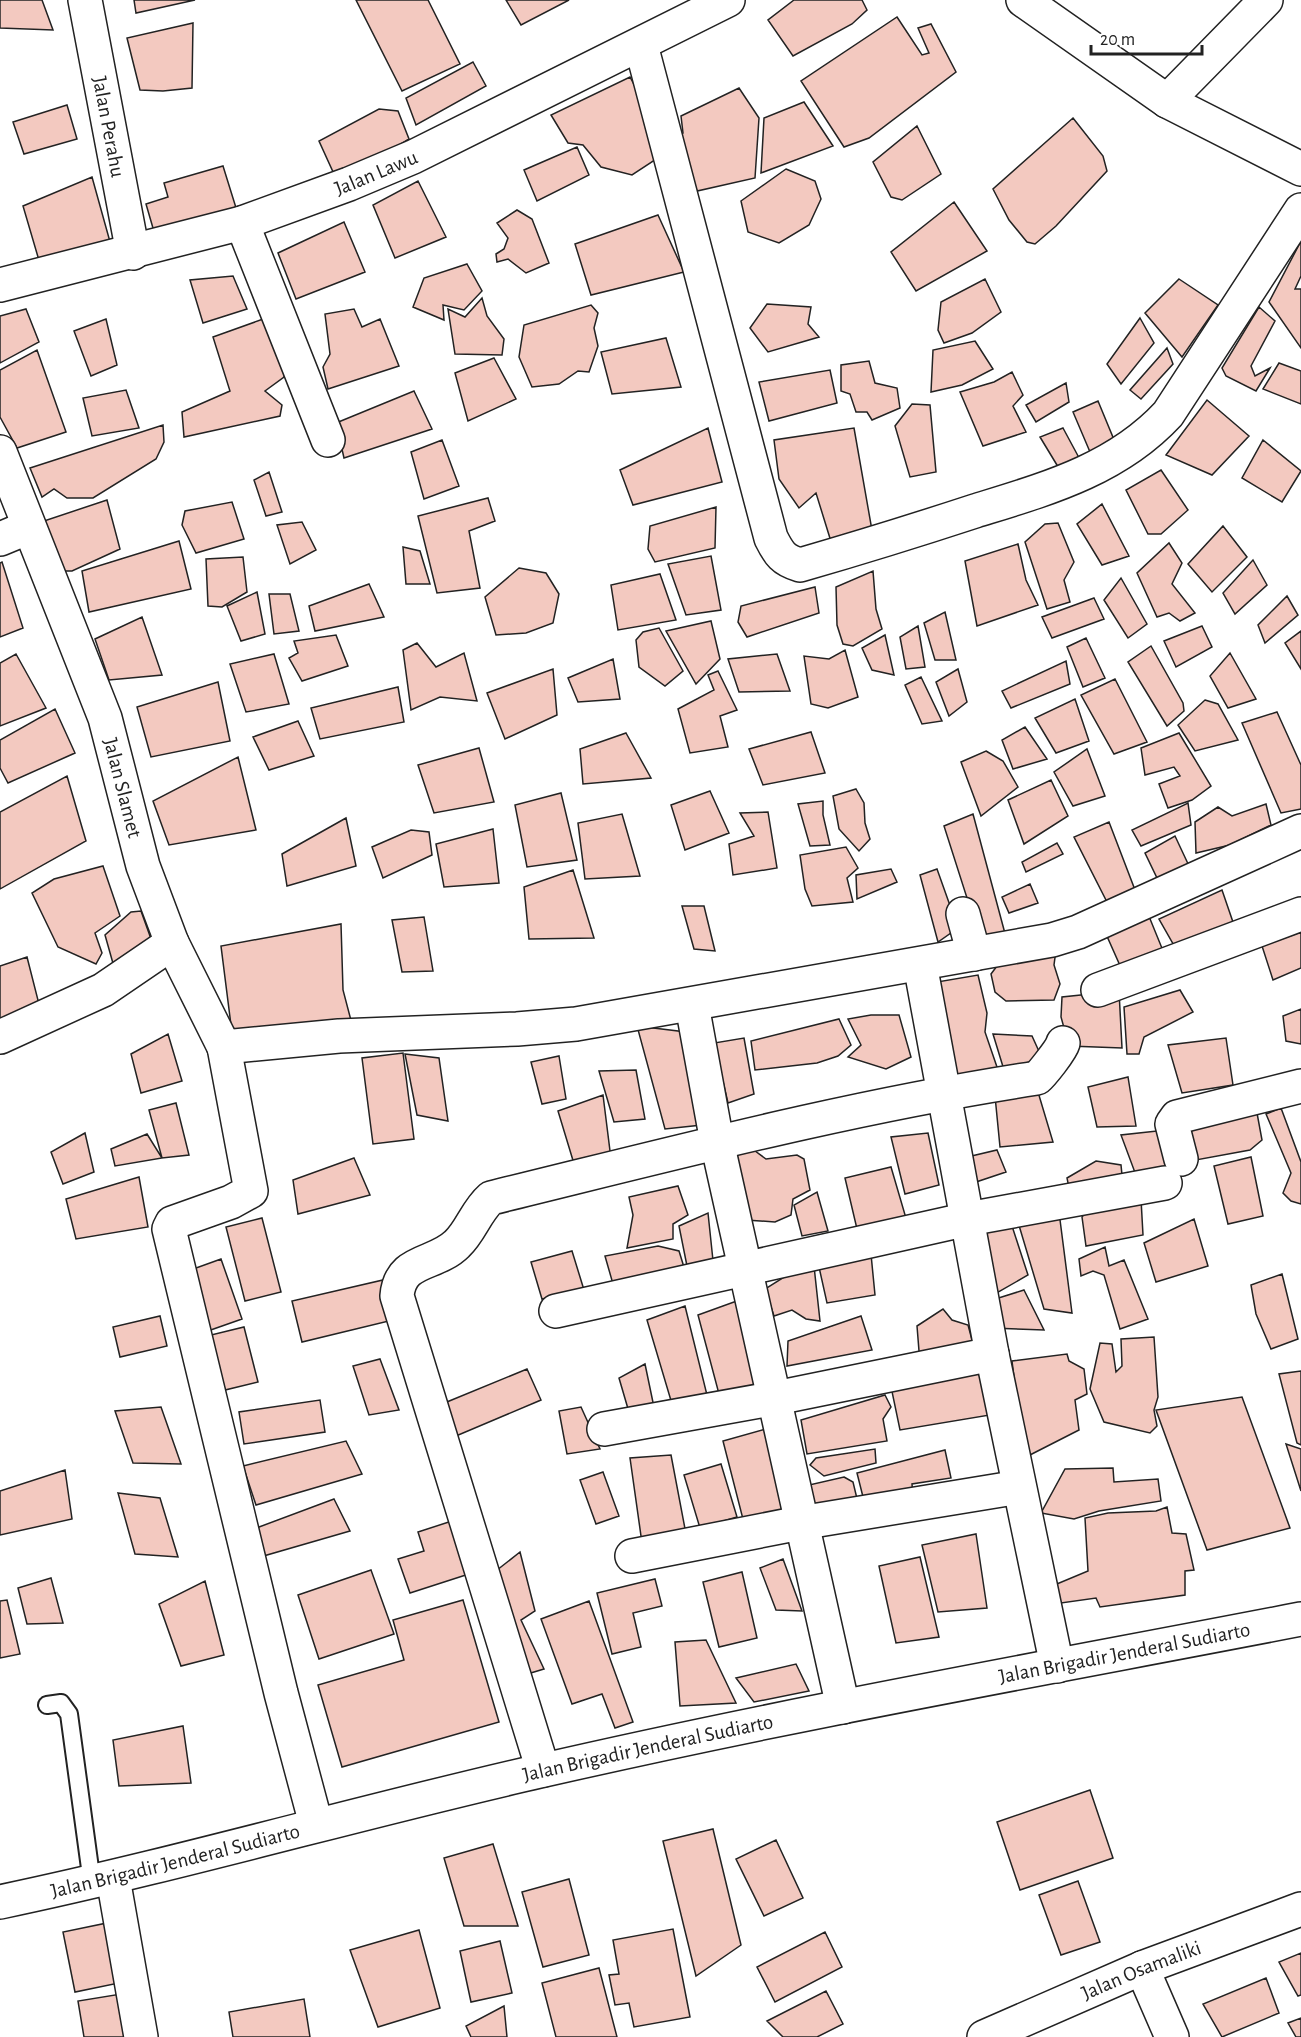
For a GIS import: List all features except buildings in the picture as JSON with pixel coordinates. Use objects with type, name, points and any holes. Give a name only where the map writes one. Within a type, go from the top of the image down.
[{"type":"street","name":"Jalan Perahu","points":[[86,0],[133,253]]},
{"type":"street","name":"Jalan Lawu","points":[[0,285],[133,253],[242,223],[413,157],[728,0]]},
{"type":"street","points":[[1023,0],[1167,101],[1301,169]]},
{"type":"street","points":[[1167,101],[1266,0]]},
{"type":"street","points":[[641,45],[771,538],[779,554],[786,561],[800,565],[1072,480],[1124,452],[1150,434],[1168,414],[1301,210]]},
{"type":"street","points":[[242,223],[328,440]]},
{"type":"street","name":"Jalan Slamet","points":[[0,452],[14,533],[105,718],[143,866],[172,943],[224,1047],[251,1191],[231,1202],[172,1223],[169,1229],[278,1681],[316,1824]]},
{"type":"street","points":[[224,1047],[339,1036],[517,1029],[576,1024],[692,1005],[834,976],[920,964],[1052,940],[1078,932],[1301,831]]},
{"type":"street","points":[[1098,990],[1301,914]]},
{"type":"street","points":[[963,915],[974,954]]},
{"type":"street","points":[[0,1037],[103,990],[172,943]]},
{"type":"street","points":[[920,964],[992,1354],[1057,1666]]},
{"type":"street","points":[[692,1005],[717,1142],[776,1398],[800,1523],[843,1707]]},
{"type":"street","points":[[543,1770],[397,1296],[398,1281],[408,1270],[449,1252],[460,1241],[482,1206],[490,1198],[717,1142],[945,1094],[1037,1078],[1044,1073],[1048,1062],[1059,1053],[1063,1043]]},
{"type":"street","points":[[556,1311],[1173,1171],[1172,1124],[1177,1117],[1301,1086]]},
{"type":"street","points":[[604,1429],[776,1398],[992,1354]]},
{"type":"street","points":[[632,1556],[800,1523],[1019,1487]]},
{"type":"street","name":"Jalan Brigadir Jenderal Sudiarto","points":[[0,1902],[102,1880],[316,1824],[543,1770],[843,1707],[1301,1619]]},
{"type":"street","points":[[102,1880],[141,2037]]},
{"type":"street","name":"Jalan Osamaliki","points":[[984,2037],[1142,1968],[1301,1909]]},
{"type":"street","points":[[1142,1968],[1172,2037]]},
{"type":"lane","points":[[47,1704],[62,1703],[69,1714],[102,1880]]}]
